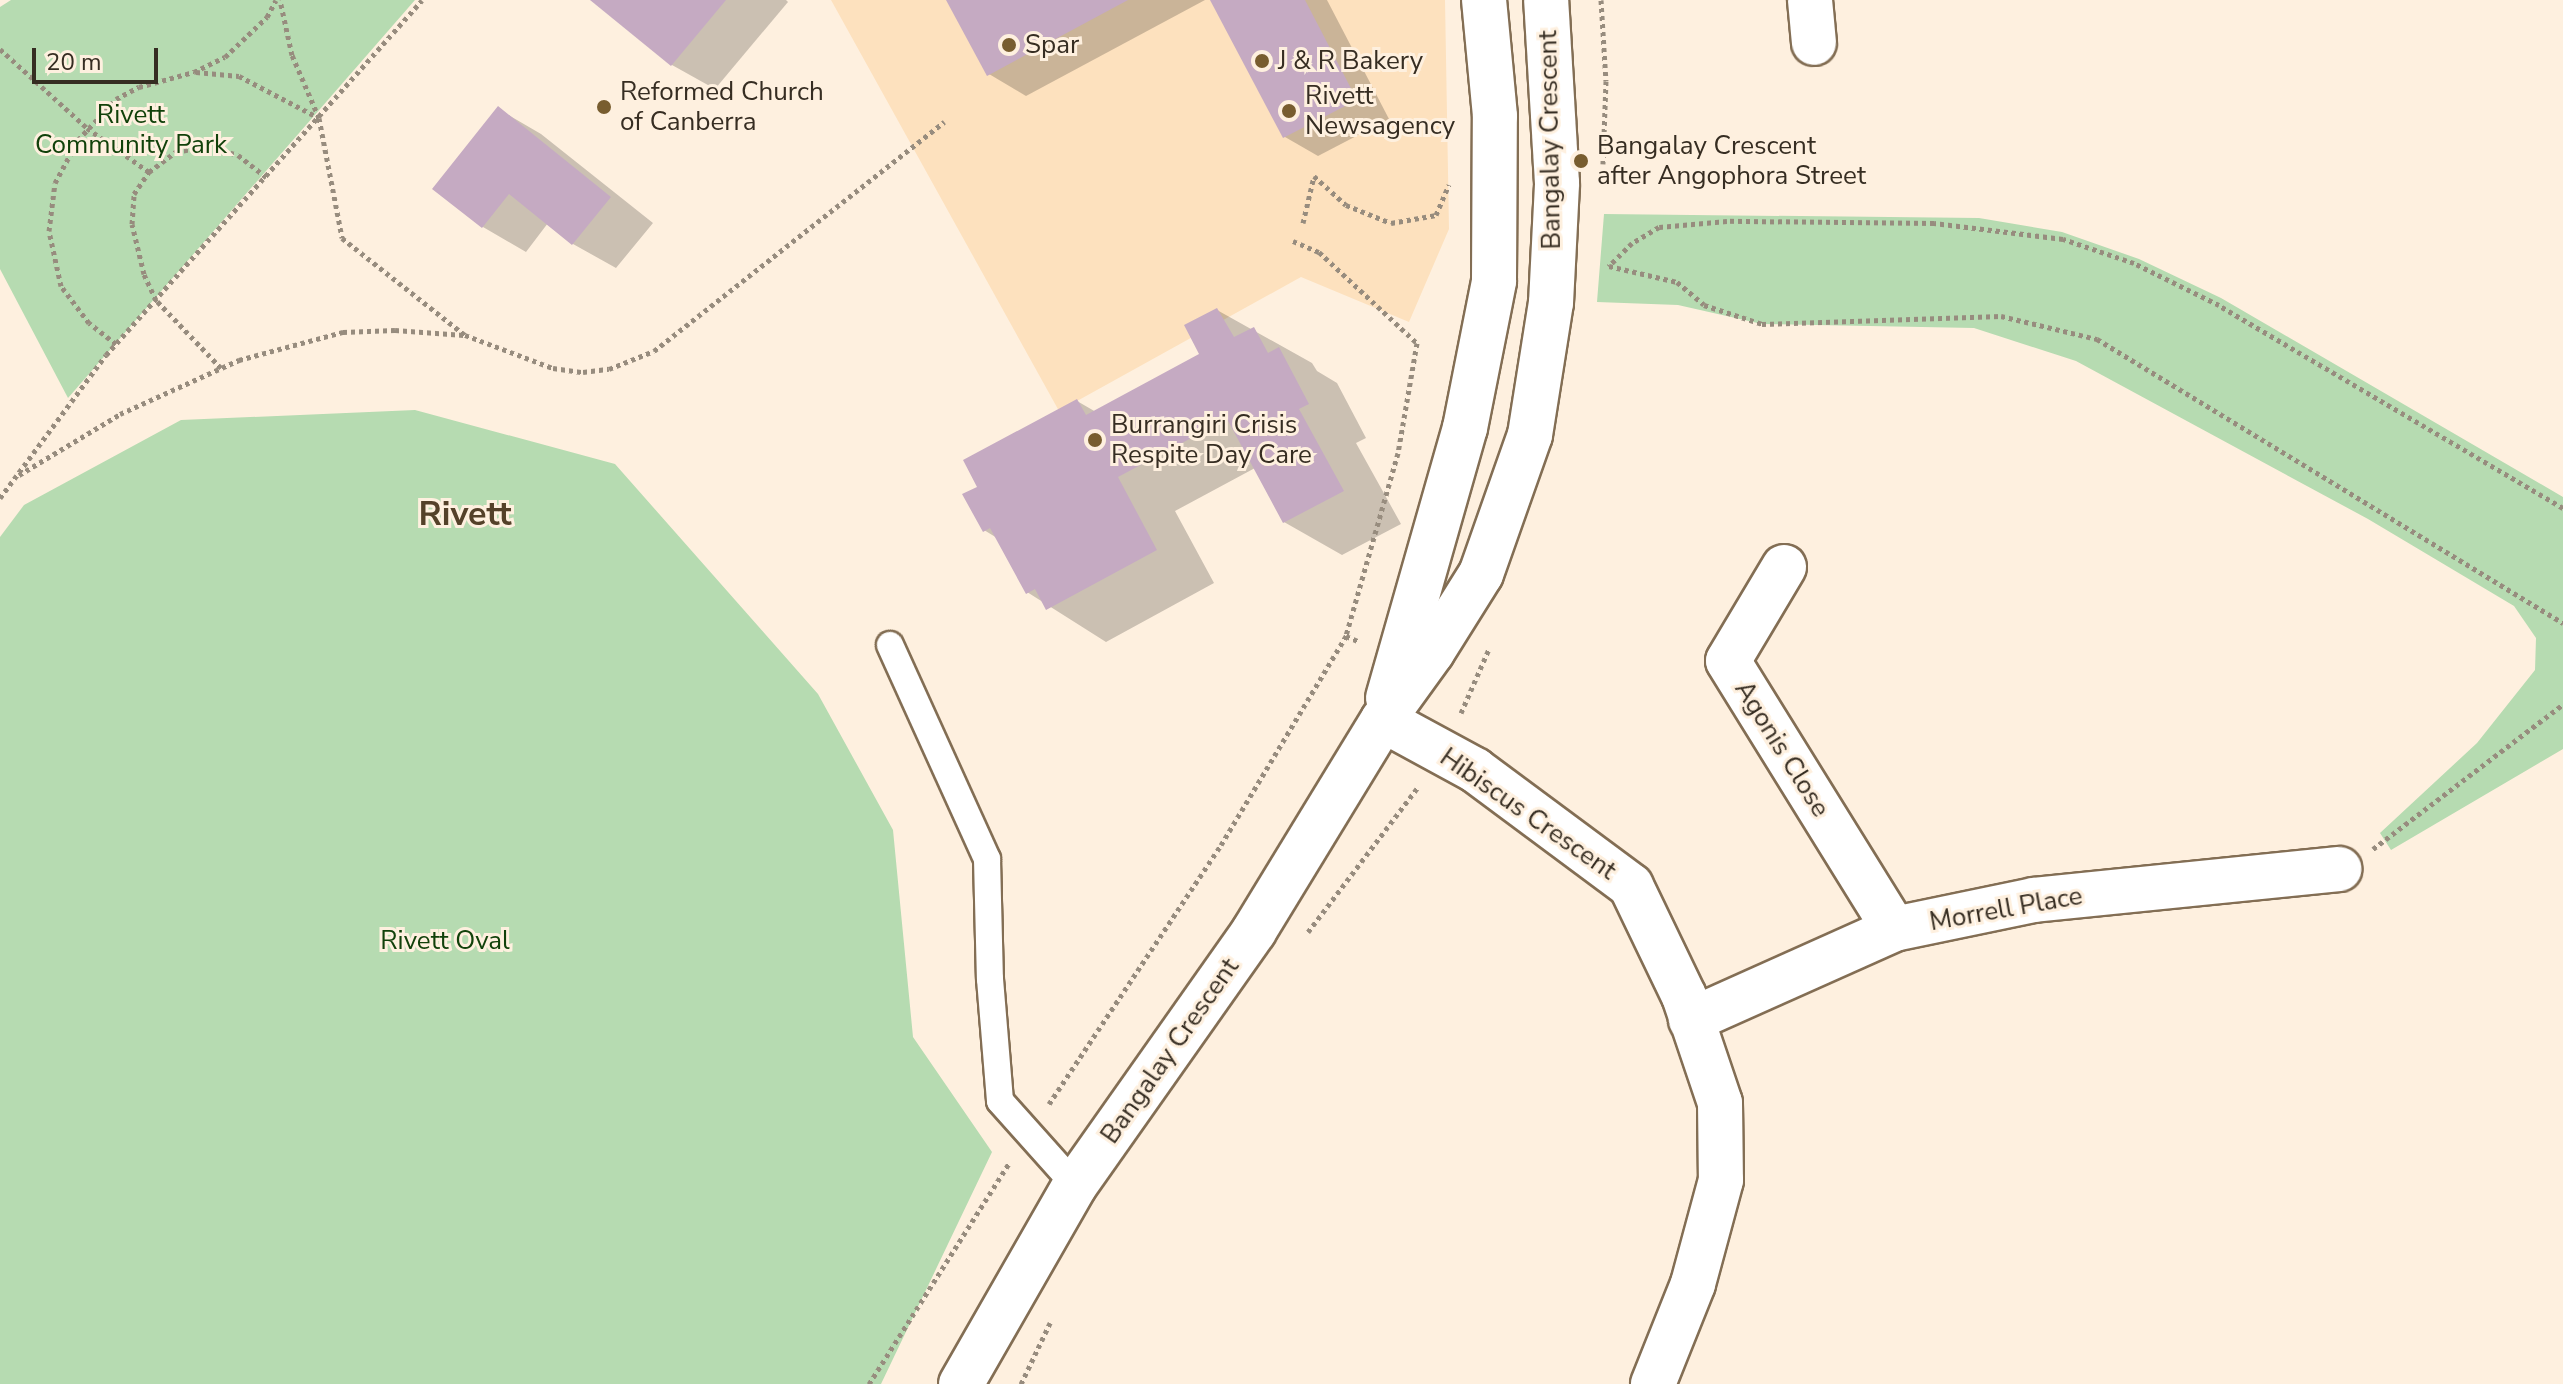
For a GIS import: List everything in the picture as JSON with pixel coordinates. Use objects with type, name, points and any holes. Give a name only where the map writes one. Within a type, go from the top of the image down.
[{"type":"street","name":"Bangalay Crescent","points":[[961,1384],[1075,1185],[1254,931],[1383,720],[1409,664],[1465,428],[1494,281],[1495,116],[1484,0]]},
{"type":"street","name":"Bangalay Crescent","points":[[1409,664],[1481,574],[1530,435],[1551,303],[1557,183],[1546,0]]},
{"type":"street","points":[[1810,0],[1814,43]]},
{"type":"street","name":"Agonis Close","points":[[1784,567],[1728,661],[1894,929]]},
{"type":"street","name":"Hibiscus Crescent","points":[[1383,720],[1475,770],[1631,886],[1684,996],[1720,1103],[1721,1180],[1693,1284],[1653,1384]]},
{"type":"street","name":"Morrell Place","points":[[1691,1020],[1894,929],[2034,900],[2339,869]]},
{"type":"lane","points":[[890,645],[987,859],[990,979],[1000,1101],[1075,1185]]},
{"type":"path","points":[[116,344],[74,307],[61,286],[49,231],[55,183],[87,128],[116,99],[139,87],[194,72],[225,57],[247,39],[278,0]]},
{"type":"path","points":[[278,0],[292,55],[319,118],[342,238],[465,335]]},
{"type":"path","points":[[0,498],[116,344],[422,0]]},
{"type":"path","points":[[0,49],[87,128],[149,172]]},
{"type":"path","points":[[194,72],[239,76],[319,118]]},
{"type":"path","points":[[15,477],[120,414],[221,368],[295,343],[343,332],[395,330],[465,335],[553,368],[583,372],[609,369],[654,351],[944,122]]},
{"type":"path","points":[[221,368],[156,300],[144,274],[132,224],[134,194],[149,172],[176,152],[207,146],[238,155],[266,177]]},
{"type":"path","points":[[1303,223],[1314,176],[1346,205],[1391,223],[1436,215],[1454,175]]},
{"type":"path","points":[[1609,266],[1632,243],[1659,227],[1727,221],[1934,223],[2063,239],[2134,263],[2219,305],[2563,508]]},
{"type":"path","points":[[869,1384],[1029,1134],[1221,845],[1346,636],[1398,453],[1417,343],[1319,252],[1293,241]]},
{"type":"path","points":[[1601,264],[1677,282],[1704,305],[1762,324],[2001,316],[2097,339],[2563,623]]},
{"type":"path","points":[[1346,636],[1470,692]]},
{"type":"path","points":[[2339,869],[2385,843],[2563,704]]},
{"type":"path","points":[[1304,937],[1444,753]]},
{"type":"path","points":[[1021,1384],[1054,1314]]},
{"type":"shaded area","points":[[831,0],[1445,0],[1449,229],[1409,322],[1301,277],[1059,411]]},
{"type":"green space","name":"Rivett Community Park","points":[[11,0],[415,0],[68,398],[0,269],[0,7]]},
{"type":"green space","points":[[1604,214],[1979,218],[2062,232],[2139,259],[2221,298],[2563,497],[2563,749],[2391,850],[2380,833],[2477,743],[2535,670],[2536,638],[2514,606],[2368,519],[2076,361],[1974,328],[1762,324],[1678,305],[1597,302]]},
{"type":"green space","name":"Rivett Oval","points":[[415,410],[615,464],[818,694],[893,830],[913,1037],[992,1152],[881,1384],[0,1384],[0,537],[24,505],[181,420]]},
{"type":"building","points":[[590,0],[726,0],[671,66]]},
{"type":"building","points":[[946,0],[1128,0],[987,76]]},
{"type":"building","name":"Rivett Newsagency","points":[[1210,0],[1305,0],[1357,100],[1283,138]]},
{"type":"building","points":[[498,106],[611,197],[572,245],[509,194],[482,228],[432,189]]},
{"type":"building","name":"Burrangiri Crisis Respite Day Care","points":[[1217,308],[1234,337],[1254,327],[1268,353],[1279,347],[1309,404],[1299,409],[1344,491],[1283,523],[1227,419],[1118,477],[1157,550],[1046,610],[1035,589],[1026,594],[990,528],[983,532],[962,494],[977,487],[963,460],[1077,399],[1086,415],[1199,354],[1184,325]]},
{"type":"place","name":"Spar","points":[[1009,45]]},
{"type":"place","name":"J & R Bakery","points":[[1262,61]]},
{"type":"place","name":"Reformed Church of Canberra","points":[[604,107]]},
{"type":"place","name":"Rivett Newsagency","points":[[1289,111]]},
{"type":"place","name":"Bangalay Crescent after Angophora Street","points":[[1581,161]]},
{"type":"place","name":"Burrangiri Crisis Respite Day Care","points":[[1095,440]]},
{"type":"district","name":"Rivett","points":[[465,515]]}]
